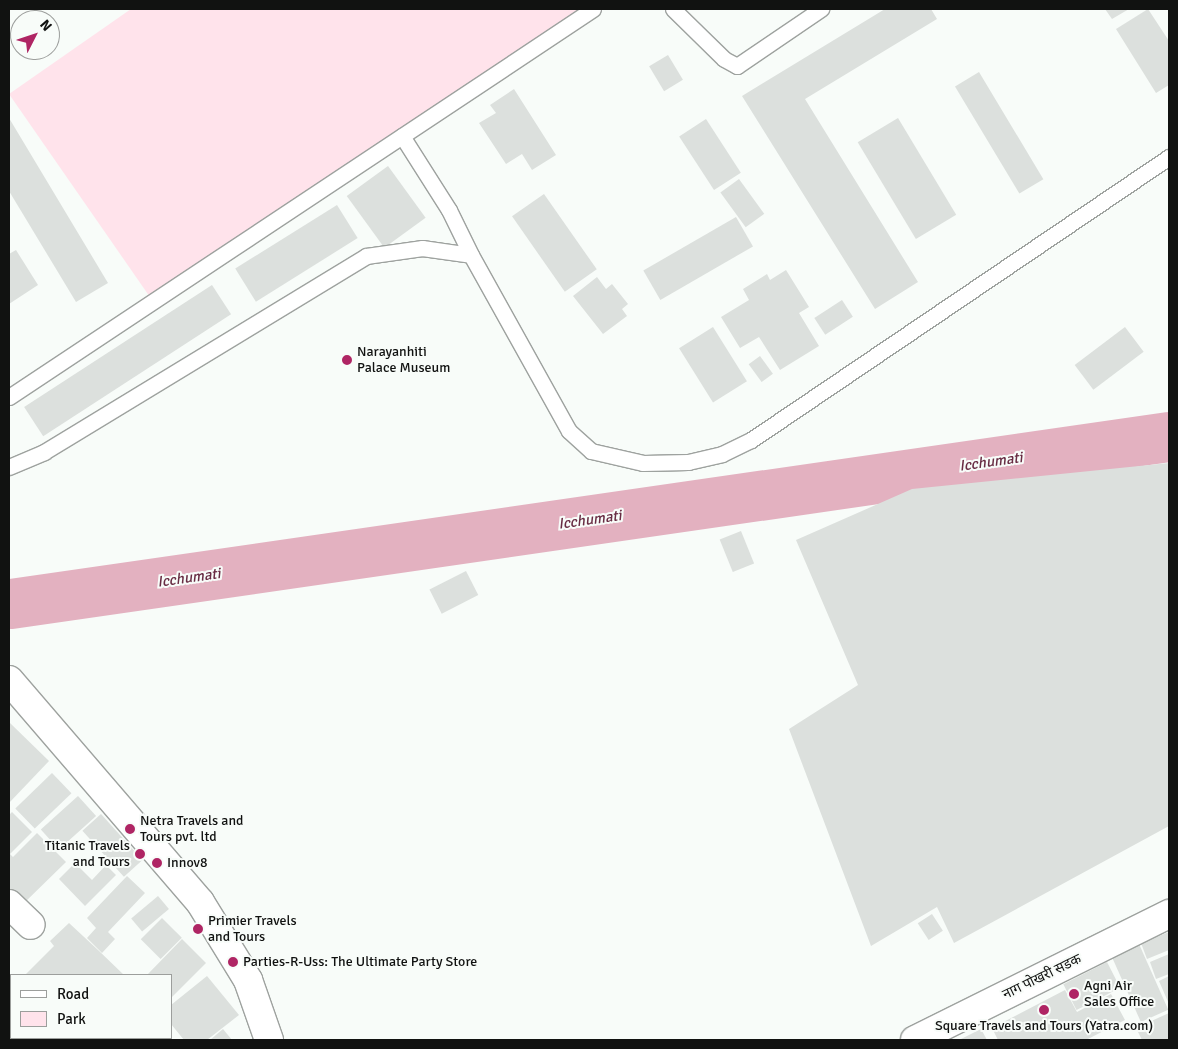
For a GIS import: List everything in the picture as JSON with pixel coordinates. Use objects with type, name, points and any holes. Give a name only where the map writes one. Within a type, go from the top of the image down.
[{"type":"main road","points":[[9,680],[200,902],[248,980],[270,1040]]},
{"type":"main road","points":[[9,904],[31,925]]},
{"type":"main road","name":"नाग पोखरी सडक","points":[[915,1040],[1169,914]]},
{"type":"lane","points":[[9,397],[593,9]]},
{"type":"lane","points":[[673,9],[724,59],[737,66],[821,9]]},
{"type":"lane","points":[[402,136],[449,210],[471,255],[569,432],[591,451],[614,458],[643,463],[688,462],[722,454],[751,440],[1169,157]]},
{"type":"lane","points":[[9,466],[44,452],[366,256],[422,248],[471,255]]},
{"type":"green space","points":[[131,9],[582,9],[152,300],[9,94]]},
{"type":"building","points":[[885,9],[931,9],[937,19],[805,99],[918,282],[875,309],[742,96]]},
{"type":"building","points":[[1105,9],[1129,9],[1112,19]]},
{"type":"building","points":[[1148,9],[1169,41],[1169,85],[1156,93],[1116,29]]},
{"type":"building","points":[[668,55],[683,80],[664,91],[649,66]]},
{"type":"building","points":[[979,72],[1043,179],[1019,194],[955,86]]},
{"type":"building","points":[[514,89],[556,155],[532,170],[522,154],[506,164],[479,123],[496,113],[490,105]]},
{"type":"building","points":[[9,118],[108,283],[76,302],[9,191]]},
{"type":"building","points":[[898,118],[956,215],[916,239],[858,142]]},
{"type":"building","points":[[706,119],[741,173],[714,190],[679,136]]},
{"type":"building","points":[[388,166],[426,218],[384,248],[347,196]]},
{"type":"building","points":[[739,179],[764,214],[746,227],[720,193]]},
{"type":"building","points":[[544,194],[597,269],[565,292],[512,216]]},
{"type":"building","points":[[337,205],[358,238],[256,302],[235,269]]},
{"type":"building","points":[[736,217],[753,246],[660,300],[643,270]]},
{"type":"building","points":[[16,250],[38,285],[9,304],[9,254]]},
{"type":"building","points":[[786,270],[809,307],[799,313],[819,346],[780,370],[759,337],[740,348],[721,317],[749,300],[743,289],[767,274],[770,280]]},
{"type":"building","points":[[597,277],[606,289],[612,284],[628,304],[622,309],[627,316],[603,334],[573,296]]},
{"type":"building","points":[[212,285],[231,314],[43,436],[24,407]]},
{"type":"building","points":[[842,300],[853,317],[825,335],[814,318]]},
{"type":"building","points":[[713,327],[747,381],[713,402],[679,348]]},
{"type":"building","points":[[1125,327],[1144,352],[1093,390],[1075,365]]},
{"type":"building","points":[[760,356],[773,374],[762,382],[749,364]]},
{"type":"building","points":[[1169,463],[1169,826],[954,943],[937,907],[871,946],[789,729],[858,685],[796,540],[912,489]]},
{"type":"building","points":[[741,531],[754,563],[733,572],[720,540]]},
{"type":"building","points":[[466,571],[478,595],[442,614],[429,590]]},
{"type":"building","points":[[9,722],[49,761],[9,803]]},
{"type":"building","points":[[52,773],[71,793],[35,829],[15,808]]},
{"type":"building","points":[[78,796],[96,816],[59,850],[41,829]]},
{"type":"building","points":[[12,812],[32,832],[10,854],[13,857],[37,833],[66,862],[21,906],[9,894],[9,815]]},
{"type":"building","points":[[101,814],[142,860],[124,877],[82,831]]},
{"type":"building","points":[[75,863],[92,880],[106,865],[116,875],[85,906],[59,879]]},
{"type":"building","points":[[127,876],[145,893],[108,932],[115,939],[102,953],[87,938],[96,928],[87,918]]},
{"type":"building","points":[[158,896],[169,909],[142,932],[131,918]]},
{"type":"building","points":[[932,914],[943,931],[929,940],[918,923]]},
{"type":"building","points":[[162,918],[182,938],[161,959],[141,939]]},
{"type":"building","points":[[69,923],[123,974],[26,974],[54,946],[50,941]]},
{"type":"building","points":[[1169,932],[1169,950],[1147,959],[1141,943]]},
{"type":"building","points":[[182,939],[206,963],[172,997],[172,974],[148,974]]},
{"type":"building","points":[[1139,944],[1168,1010],[1141,1022],[1112,956]]},
{"type":"building","points":[[1169,954],[1169,974],[1156,979],[1150,962]]},
{"type":"building","points":[[1107,962],[1120,988],[1077,1010],[1063,984]]},
{"type":"building","points":[[207,976],[239,1015],[207,1040],[184,1040],[172,1025],[172,1004]]},
{"type":"building","points":[[1169,976],[1169,1004],[1159,981]]},
{"type":"building","points":[[1065,990],[1077,1012],[1111,994],[1125,1020],[1086,1040],[998,1040],[992,1028]]},
{"type":"building","points":[[1169,1013],[1169,1040],[1142,1040],[1136,1028]]},
{"type":"building","points":[[223,1029],[232,1040],[210,1040]]},
{"type":"building","points":[[981,1029],[987,1040],[959,1040]]},
{"type":"building","points":[[170,1039],[171,1040],[141,1040]]},
{"type":"waterway","name":"Icchumati","points":[[11,604],[1169,437]]},
{"type":"place","name":"Narayanhiti Palace Museum","points":[[347,360]]},
{"type":"place","name":"Netra Travels and Tours pvt. ltd","points":[[130,829]]},
{"type":"place","name":"Titanic Travels and Tours","points":[[140,854]]},
{"type":"place","name":"Innov8","points":[[157,863]]},
{"type":"place","name":"Primier Travels and Tours","points":[[198,929]]},
{"type":"place","name":"Parties-R-Uss: The Ultimate Party Store","points":[[233,962]]},
{"type":"place","name":"Agni Air Sales Office","points":[[1074,994]]},
{"type":"place","name":"Square Travels and Tours (Yatra.com)","points":[[1044,1010]]}]
